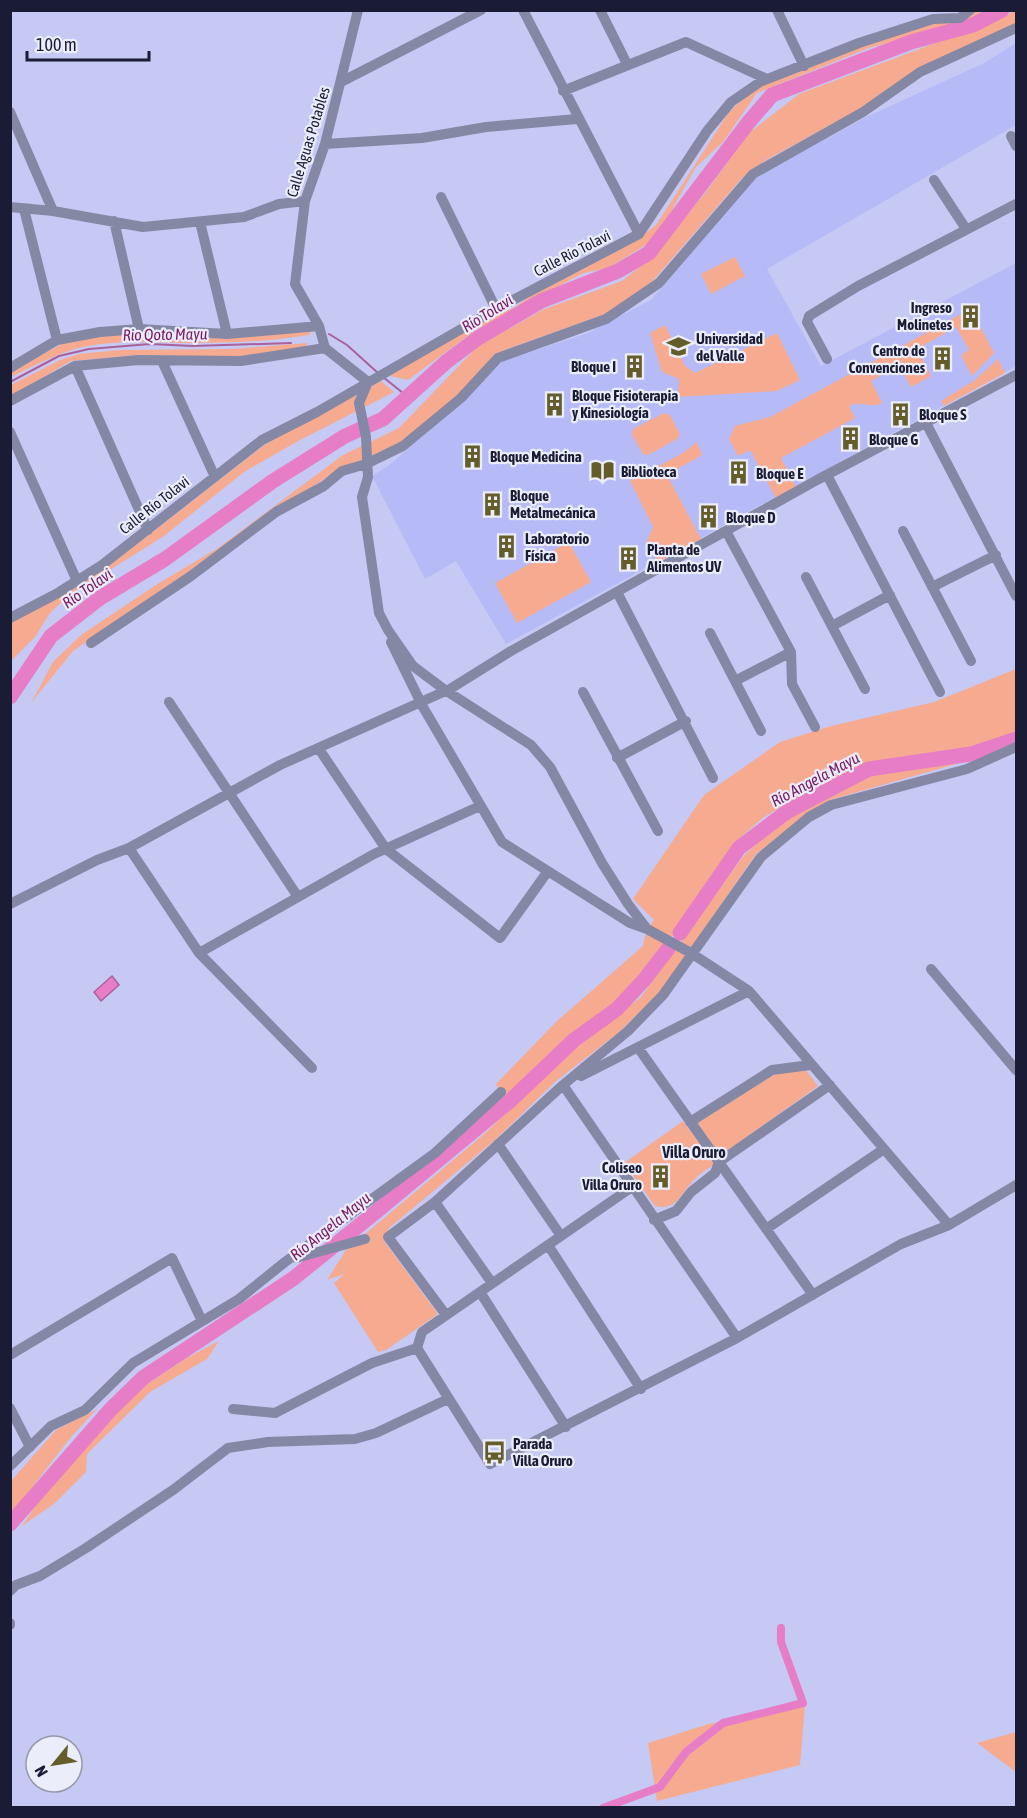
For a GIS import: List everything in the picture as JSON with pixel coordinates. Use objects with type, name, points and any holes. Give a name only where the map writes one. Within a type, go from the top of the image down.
[{"type":"street","name":"Calle Aguas Potables","points":[[325,348],[319,326],[295,284],[305,201],[324,144],[358,10]]},
{"type":"street","points":[[341,82],[481,10]]},
{"type":"street","points":[[523,10],[577,119],[639,234]]},
{"type":"street","points":[[600,10],[627,64]]},
{"type":"street","points":[[777,10],[804,66]]},
{"type":"street","name":"Calle Río Tolavi","points":[[10,618],[77,581],[148,530],[262,440],[496,309],[639,234],[707,131],[731,102],[767,79],[859,43],[933,19],[960,18],[970,10]]},
{"type":"street","points":[[91,643],[191,576],[276,512],[324,486],[342,471],[366,464],[403,446],[461,398],[498,358],[606,319],[645,295],[659,283],[753,174],[863,112],[920,72],[1017,28]]},
{"type":"street","points":[[563,91],[686,42],[767,79]]},
{"type":"street","points":[[10,112],[53,212]]},
{"type":"street","points":[[324,144],[422,138],[486,127],[577,119]]},
{"type":"street","points":[[934,180],[966,229]]},
{"type":"street","points":[[441,197],[496,309]]},
{"type":"street","points":[[10,207],[143,227],[244,216],[279,204],[305,201]]},
{"type":"street","points":[[827,359],[807,322],[809,316],[840,296],[1017,204]]},
{"type":"street","points":[[24,209],[57,340]]},
{"type":"street","points":[[114,221],[139,329]]},
{"type":"street","points":[[200,222],[227,334]]},
{"type":"street","points":[[10,368],[57,340],[100,332],[139,329],[227,334],[319,326]]},
{"type":"street","points":[[10,401],[75,366],[138,360],[241,361],[325,348],[368,382],[359,403],[366,437],[368,477],[362,497],[379,613],[413,666],[445,690],[531,745],[550,767],[607,871],[647,929]]},
{"type":"street","points":[[162,361],[215,477]]},
{"type":"street","points":[[75,366],[148,530]]},
{"type":"street","points":[[10,904],[97,861],[129,848],[280,765],[445,690],[827,475],[1017,375]]},
{"type":"street","points":[[926,423],[1017,596]]},
{"type":"street","points":[[10,432],[77,581]]},
{"type":"street","points":[[827,475],[940,692]]},
{"type":"street","points":[[726,531],[790,652],[792,684],[815,727]]},
{"type":"street","points":[[903,531],[971,661]]},
{"type":"street","points":[[932,587],[996,555]]},
{"type":"street","points":[[806,577],[865,689]]},
{"type":"street","points":[[617,592],[686,721],[713,778]]},
{"type":"street","points":[[832,626],[890,595]]},
{"type":"street","points":[[388,630],[394,650],[420,701],[502,842],[630,923],[692,952],[749,991],[949,1225]]},
{"type":"street","points":[[710,633],[761,731]]},
{"type":"street","points":[[735,681],[790,652]]},
{"type":"street","points":[[583,693],[658,831]]},
{"type":"street","points":[[169,702],[298,897]]},
{"type":"street","points":[[617,758],[686,721]]},
{"type":"street","points":[[446,1315],[388,1237],[435,1202],[563,1085],[608,1050],[663,995],[761,857],[810,817],[831,805],[968,769],[1017,747]]},
{"type":"street","points":[[319,749],[386,849],[500,938],[548,871]]},
{"type":"street","points":[[199,953],[386,849],[480,806]]},
{"type":"street","points":[[129,848],[199,953],[312,1068]]},
{"type":"street","points":[[931,969],[1017,1070]]},
{"type":"street","points":[[563,1085],[639,1049],[749,991]]},
{"type":"street","points":[[639,1049],[813,1295]]},
{"type":"street","points":[[690,1122],[772,1070],[810,1065]]},
{"type":"street","points":[[563,1085],[737,1338]]},
{"type":"street","points":[[654,1220],[676,1211],[691,1192],[716,1173],[719,1162],[830,1085]]},
{"type":"street","points":[[10,1466],[51,1426],[85,1410],[133,1363],[239,1299],[285,1262],[435,1154],[501,1092]]},
{"type":"street","points":[[498,1143],[561,1236]]},
{"type":"street","points":[[766,1229],[884,1149]]},
{"type":"street","points":[[632,1187],[422,1332],[417,1348],[490,1464],[641,1389],[737,1338],[901,1244],[949,1225],[1017,1185]]},
{"type":"street","points":[[435,1202],[492,1283]]},
{"type":"street","points":[[285,1262],[365,1239]]},
{"type":"street","points":[[548,1245],[641,1389]]},
{"type":"street","points":[[10,1355],[172,1258],[202,1321]]},
{"type":"street","points":[[480,1292],[566,1427]]},
{"type":"street","points":[[233,1409],[275,1413],[372,1363],[417,1348]]},
{"type":"street","points":[[10,1591],[16,1585],[40,1576],[86,1548],[173,1490],[228,1448],[268,1442],[355,1439],[376,1433],[448,1399]]},
{"type":"street","points":[[10,1408],[30,1447]]},
{"type":"shaded area","points":[[975,11],[982,11],[966,22],[869,48],[757,93],[723,142],[696,167],[665,222],[649,243],[608,268],[584,273],[537,297],[512,314],[477,329],[408,380],[386,375],[464,330],[515,307],[536,292],[640,237],[656,225],[729,112],[755,88],[860,46]]},
{"type":"shaded area","points":[[1016,11],[1016,24],[766,160],[742,178],[644,291],[608,313],[502,351],[455,397],[395,447],[340,468],[73,651],[31,703],[53,662],[81,635],[159,583],[218,548],[343,455],[399,428],[478,346],[542,310],[622,281],[652,257],[705,193],[750,132],[799,94],[1005,17]]},
{"type":"shaded area","name":"Universidad del Valle","points":[[1016,43],[1016,125],[767,269],[821,366],[1016,263],[1016,366],[506,644],[456,561],[425,579],[372,476],[388,466],[465,400],[503,361],[588,333],[651,300],[753,180],[862,119],[984,63]]},
{"type":"shaded area","points":[[735,257],[745,276],[711,294],[701,274]]},
{"type":"shaded area","points":[[963,313],[969,323],[976,319],[994,353],[972,376],[961,355],[969,350],[956,327],[917,349],[931,376],[911,387],[899,366],[871,381],[882,403],[849,406],[855,418],[781,458],[796,487],[776,498],[750,450],[738,456],[729,439],[735,426],[770,417]]},
{"type":"shaded area","points":[[665,325],[685,366],[695,373],[777,333],[800,380],[777,391],[678,397],[679,379],[662,372],[650,333]]},
{"type":"shaded area","points":[[312,331],[309,335],[247,342],[108,343],[64,353],[11,377],[11,370],[64,343],[102,334]]},
{"type":"shaded area","points":[[307,343],[305,348],[241,358],[138,355],[71,361],[11,396],[11,385],[60,360],[79,354],[119,350],[231,349]]},
{"type":"shaded area","points":[[998,359],[1005,373],[944,406],[941,401],[975,380]]},
{"type":"shaded area","points":[[381,381],[394,392],[298,441],[244,472],[164,536],[68,596],[50,613],[35,637],[11,661],[11,623],[145,538],[267,443]]},
{"type":"shaded area","points":[[664,413],[670,415],[680,434],[677,439],[648,455],[643,454],[632,435],[633,429]]},
{"type":"shaded area","points":[[697,442],[702,455],[667,475],[701,539],[659,562],[647,541],[653,527],[630,481],[683,453]]},
{"type":"shaded area","points":[[569,542],[591,582],[517,623],[495,583]]},
{"type":"shaded area","points":[[1016,669],[1016,732],[969,749],[867,764],[813,789],[764,817],[734,843],[683,921],[642,976],[617,1001],[567,1040],[525,1086],[504,1099],[496,1084],[557,1021],[643,946],[647,929],[654,920],[633,899],[704,795],[780,742],[831,726],[934,702]]},
{"type":"shaded area","points":[[970,760],[833,799],[815,809],[756,854],[662,990],[618,1033],[556,1081],[496,1139],[389,1228],[384,1241],[438,1314],[386,1350],[378,1352],[334,1283],[344,1274],[327,1280],[346,1250],[483,1135],[576,1048],[641,997],[742,858],[763,837],[791,815],[870,775]]},
{"type":"shaded area","points":[[112,976],[119,985],[101,1001],[94,992]]},
{"type":"shaded area","points":[[805,1069],[818,1086],[720,1156],[697,1123],[773,1075]]},
{"type":"shaded area","name":"Coliseo Villa Oruro","points":[[683,1121],[715,1164],[697,1177],[673,1204],[655,1206],[624,1163]]},
{"type":"shaded area","points":[[219,1341],[207,1359],[150,1392],[87,1454],[86,1472],[55,1503],[22,1526],[40,1499],[134,1393],[185,1359]]},
{"type":"shaded area","points":[[97,1409],[72,1436],[11,1514],[11,1481],[56,1430]]},
{"type":"shaded area","points":[[805,1705],[800,1765],[657,1801],[648,1743],[709,1724]]},
{"type":"shaded area","points":[[1016,1732],[1016,1772],[977,1743]]},
{"type":"waterway","name":"Río Tolavi","points":[[10,697],[51,636],[100,598],[165,559],[273,481],[345,436],[383,419],[446,362],[478,338],[541,301],[618,271],[649,253],[772,95],[911,42],[973,25],[1002,10]]},
{"type":"waterway","points":[[329,334],[347,345],[378,373]]},
{"type":"waterway","name":"Rio Qoto Mayu","points":[[10,382],[59,356],[89,349],[150,344],[193,346],[291,343]]},
{"type":"waterway","points":[[383,377],[408,397]]},
{"type":"waterway","name":"Río Angela Mayu","points":[[680,933],[739,848],[788,811],[869,769],[971,754],[1016,739]]},
{"type":"waterway","name":"Río Angela Mayu","points":[[10,1524],[111,1409],[144,1377],[294,1278],[377,1211],[511,1100],[574,1040],[617,1009],[668,949]]},
{"type":"waterway","points":[[603,1808],[660,1787],[686,1752],[723,1723],[803,1703],[781,1642],[781,1628]]},
{"type":"place","name":"Ingreso Molinetes","points":[[970,316]]},
{"type":"place","name":"Universidad del Valle","points":[[678,347]]},
{"type":"place","name":"Centro de Convenciones","points":[[943,359]]},
{"type":"place","name":"Bloque I","points":[[634,366]]},
{"type":"place","name":"Bloque Fisioterapia y Kinesiología","points":[[554,404]]},
{"type":"place","name":"Bloque S","points":[[901,414]]},
{"type":"place","name":"Bloque G","points":[[851,439]]},
{"type":"place","name":"Bloque Medicina","points":[[472,456]]},
{"type":"place","name":"Biblioteca","points":[[603,471]]},
{"type":"place","name":"Bloque E","points":[[738,473]]},
{"type":"place","name":"Bloque Metalmecánica","points":[[492,504]]},
{"type":"place","name":"Bloque D","points":[[708,517]]},
{"type":"place","name":"Laboratorio Física","points":[[507,547]]},
{"type":"place","name":"Planta de Alimentos UV","points":[[629,558]]},
{"type":"place","name":"Coliseo Villa Oruro","points":[[660,1176]]},
{"type":"place","name":"Parada Villa Oruro","points":[[495,1452]]},
{"type":"district","name":"Villa Oruro","points":[[694,1152]]}]
